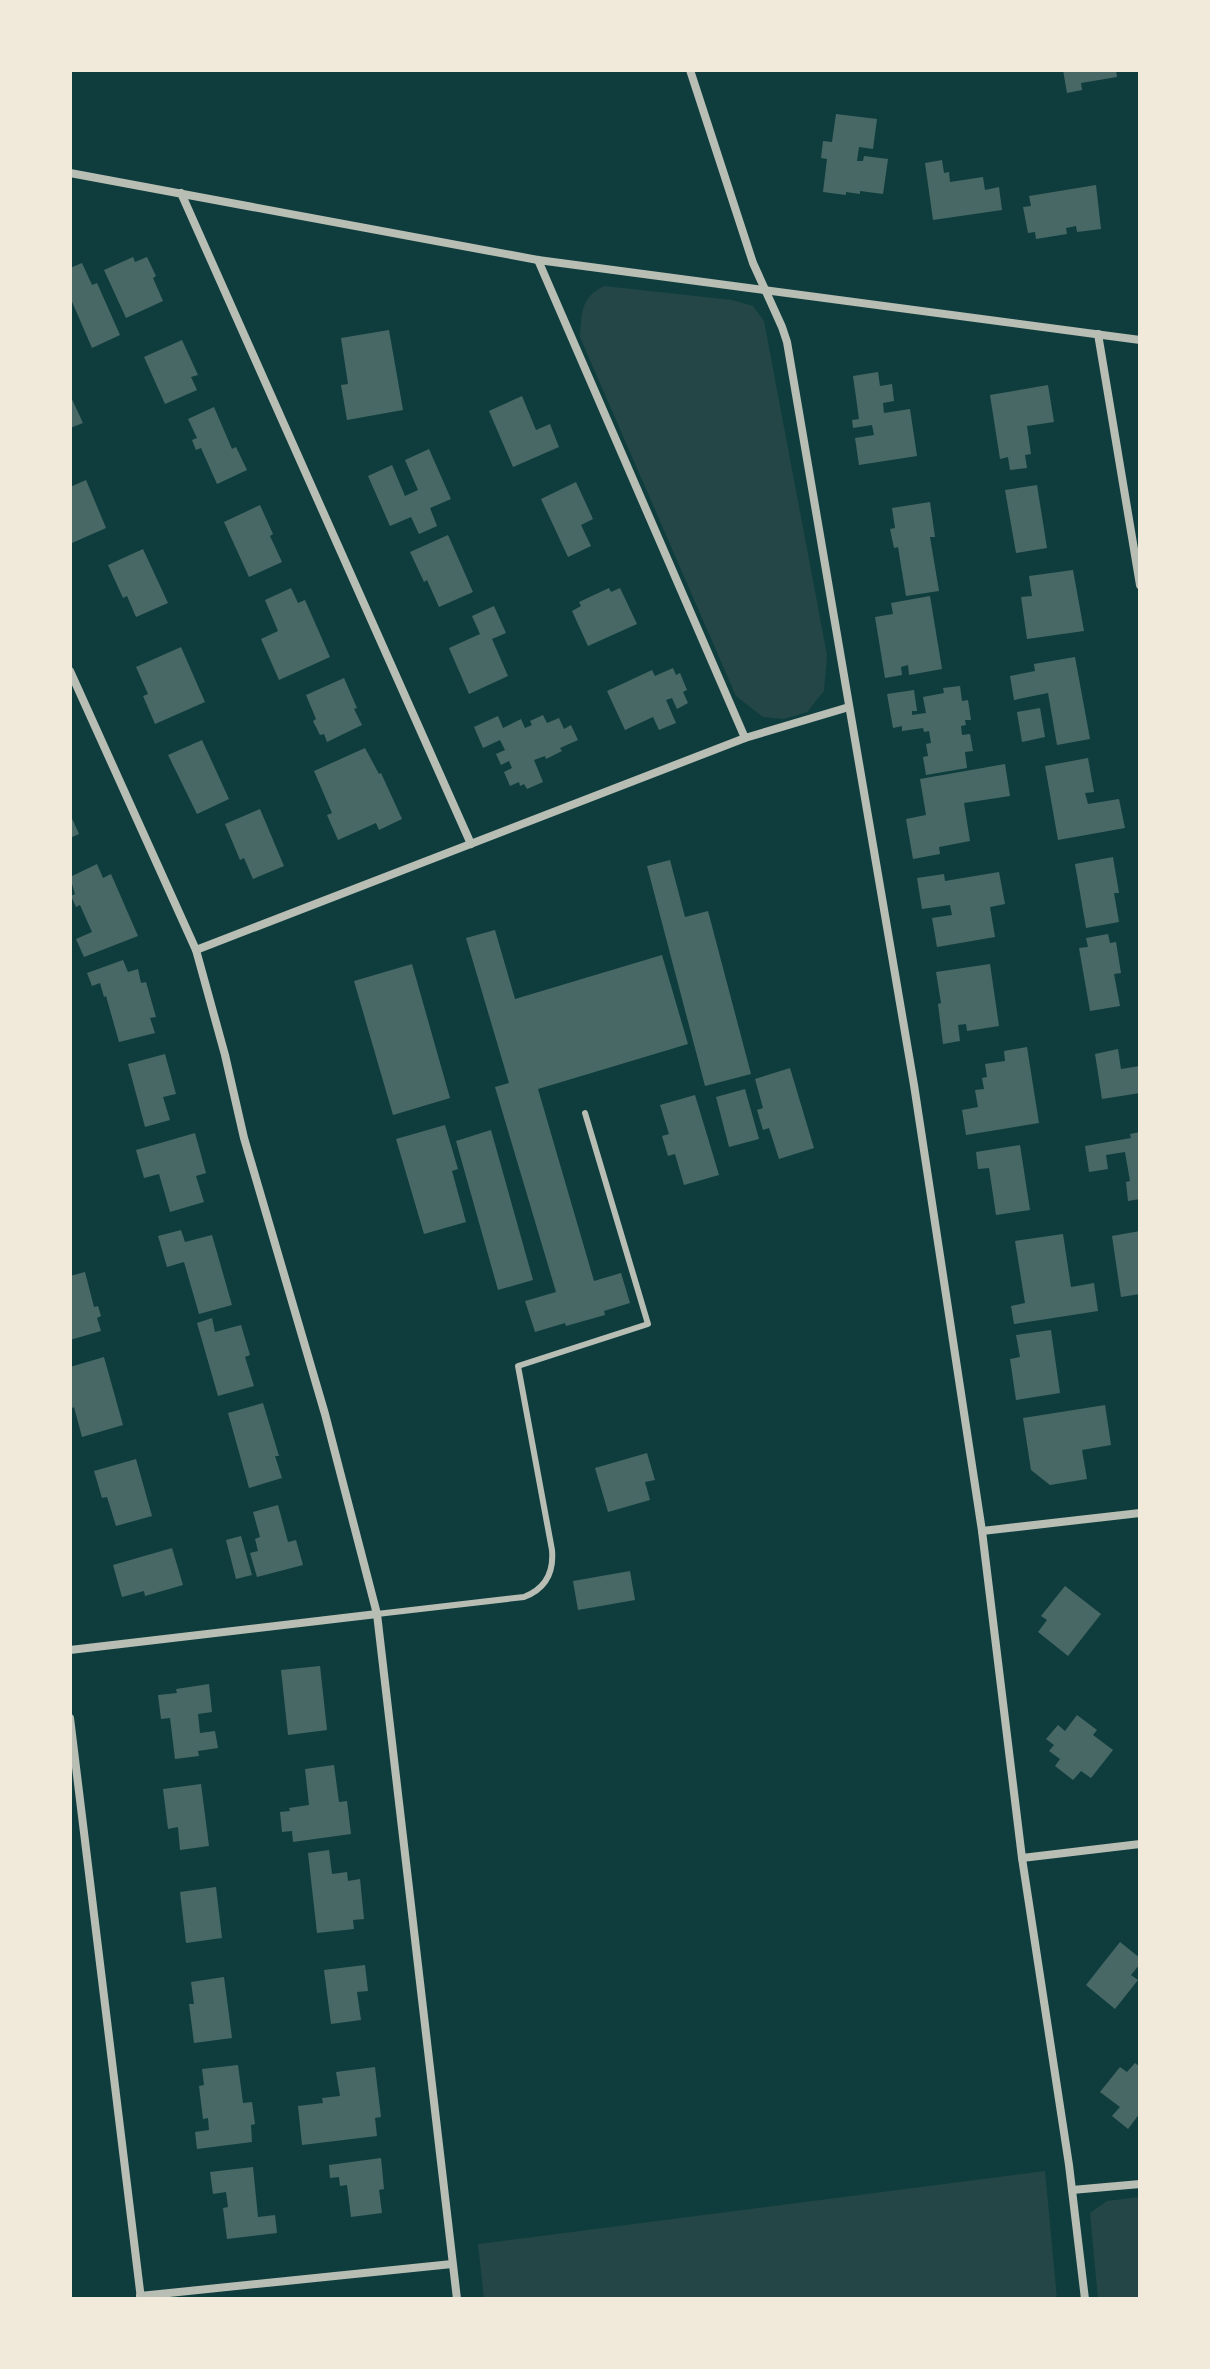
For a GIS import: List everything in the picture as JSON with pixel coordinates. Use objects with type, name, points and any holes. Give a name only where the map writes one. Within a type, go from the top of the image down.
[{"type":"street","points":[[690,70],[746,244],[787,342],[914,1085],[982,1531],[1022,1858],[1072,2190],[1085,2299]]},
{"type":"street","points":[[70,173],[538,260],[1140,340]]},
{"type":"street","points":[[181,193],[471,844]]},
{"type":"street","points":[[538,260],[745,738]]},
{"type":"street","points":[[1098,334],[1140,585]]},
{"type":"street","points":[[70,671],[196,950],[244,1138],[321,1400],[377,1614],[457,2299]]},
{"type":"street","points":[[196,950],[745,738],[849,707]]},
{"type":"street","points":[[982,1531],[1140,1513]]},
{"type":"street","points":[[70,1650],[377,1614]]},
{"type":"street","points":[[70,1718],[140,2297],[452,2264]]},
{"type":"street","points":[[1022,1858],[1140,1844]]},
{"type":"street","points":[[1072,2190],[1140,2184]]},
{"type":"lane","points":[[377,1614],[524,1597],[539,1589],[551,1573],[552,1550],[518,1366],[648,1324],[585,1113]]},
{"type":"shaded area","points":[[604,286],[732,300],[753,306],[764,321],[827,655],[824,691],[807,712],[784,719],[763,717],[736,696],[580,337],[586,301]]},
{"type":"shaded area","points":[[1045,2171],[1057,2299],[484,2299],[478,2244]]},
{"type":"shaded area","points":[[1140,2197],[1140,2299],[1098,2299],[1090,2213],[1107,2201]]},
{"type":"building","points":[[1063,70],[1116,70],[1117,77],[1081,83],[1082,90],[1067,93]]},
{"type":"building","points":[[836,114],[877,119],[873,149],[859,147],[857,161],[863,161],[864,156],[888,159],[883,194],[823,192],[827,159],[821,158],[823,141],[832,142]]},
{"type":"building","points":[[942,160],[944,173],[949,172],[950,182],[983,177],[985,190],[999,187],[1002,210],[933,220],[925,163]]},
{"type":"building","points":[[1096,185],[1101,229],[1077,232],[1076,226],[1066,228],[1067,234],[1036,239],[1035,232],[1028,233],[1023,207],[1031,206],[1029,196]]},
{"type":"building","points":[[133,257],[135,262],[147,257],[163,301],[126,318],[104,270]]},
{"type":"building","points":[[82,263],[92,285],[97,283],[120,335],[92,348],[70,297],[70,268]]},
{"type":"building","points":[[389,330],[403,410],[347,420],[341,385],[348,384],[341,338]]},
{"type":"building","points":[[182,340],[198,375],[191,377],[197,390],[165,404],[144,357]]},
{"type":"building","points":[[878,372],[880,386],[892,384],[894,401],[883,403],[884,413],[910,409],[917,456],[859,465],[855,438],[874,435],[872,425],[853,428],[852,420],[859,419],[853,376]]},
{"type":"building","points":[[1048,385],[1054,422],[1027,426],[1031,454],[1025,455],[1027,468],[1010,470],[1008,457],[1000,459],[990,395]]},
{"type":"building","points":[[70,395],[83,423],[70,428]]},
{"type":"building","points":[[522,396],[536,430],[550,424],[559,447],[513,467],[489,411]]},
{"type":"building","points":[[214,407],[232,449],[236,447],[247,470],[217,484],[201,448],[196,450],[192,440],[197,438],[188,419]]},
{"type":"building","points":[[429,449],[451,499],[430,508],[437,526],[419,534],[411,517],[390,526],[368,476],[392,465],[405,496],[418,490],[405,460]]},
{"type":"building","points":[[86,480],[106,528],[72,543],[70,487]]},
{"type":"building","points":[[576,482],[593,519],[581,525],[591,546],[568,557],[541,499]]},
{"type":"building","points":[[1037,485],[1047,548],[1016,553],[1005,490]]},
{"type":"building","points":[[930,502],[935,537],[930,537],[939,591],[906,596],[898,547],[894,548],[890,529],[895,528],[892,508]]},
{"type":"building","points":[[260,505],[282,562],[249,577],[224,522]]},
{"type":"building","points":[[448,535],[473,592],[439,607],[410,552]]},
{"type":"building","points":[[143,549],[168,603],[136,617],[127,596],[123,598],[108,565]]},
{"type":"building","points":[[1073,570],[1084,631],[1027,639],[1021,597],[1032,596],[1029,576]]},
{"type":"building","points":[[291,588],[298,603],[305,600],[330,657],[279,680],[261,639],[278,631],[265,600]]},
{"type":"building","points":[[609,588],[611,592],[620,588],[637,624],[588,646],[572,611],[581,606],[579,602]]},
{"type":"building","points":[[930,596],[942,669],[909,675],[908,665],[901,667],[902,675],[885,678],[875,617],[893,614],[891,603]]},
{"type":"building","points":[[494,606],[506,633],[492,639],[508,676],[469,694],[449,648],[480,634],[472,616]]},
{"type":"building","points":[[181,647],[205,702],[155,724],[143,696],[148,694],[136,667]]},
{"type":"building","points":[[1075,657],[1090,739],[1057,745],[1048,693],[1014,700],[1010,676],[1035,671],[1034,664]]},
{"type":"building","points":[[673,668],[676,675],[680,673],[688,703],[677,709],[672,698],[666,700],[676,723],[659,730],[653,717],[625,730],[607,691],[652,670],[655,676]]},
{"type":"building","points":[[344,678],[362,725],[327,742],[313,721],[316,719],[306,695]]},
{"type":"building","points":[[960,686],[962,701],[968,700],[971,720],[965,720],[966,725],[961,726],[962,735],[970,734],[973,751],[965,752],[967,768],[926,775],[923,757],[928,756],[926,744],[931,743],[929,731],[924,732],[923,728],[902,731],[902,726],[893,728],[887,694],[914,690],[917,711],[912,711],[912,715],[926,713],[923,697],[944,693],[943,688]]},
{"type":"building","points":[[1040,708],[1045,737],[1022,742],[1017,712]]},
{"type":"building","points":[[543,715],[547,723],[559,718],[564,729],[571,725],[578,740],[546,759],[545,756],[534,760],[543,782],[527,789],[519,782],[510,786],[504,772],[512,768],[509,761],[501,765],[496,754],[505,750],[500,740],[483,748],[474,727],[498,716],[503,728],[521,719],[525,728],[532,725],[530,721]]},
{"type":"building","points":[[202,740],[229,799],[197,814],[168,755]]},
{"type":"building","points":[[365,748],[381,773],[402,819],[379,830],[376,823],[338,840],[327,815],[332,813],[314,771]]},
{"type":"building","points":[[1088,758],[1094,792],[1085,793],[1088,804],[1119,799],[1125,828],[1058,840],[1045,766]]},
{"type":"building","points":[[1005,764],[1010,796],[964,803],[970,841],[939,847],[940,854],[913,859],[906,819],[926,815],[920,779]]},
{"type":"building","points":[[260,809],[284,866],[253,879],[244,858],[240,860],[225,824]]},
{"type":"building","points":[[70,814],[79,834],[70,838]]},
{"type":"building","points":[[1113,857],[1119,893],[1114,893],[1119,922],[1086,928],[1075,864]]},
{"type":"building","points":[[670,860],[685,917],[708,911],[751,1074],[705,1086],[647,866]]},
{"type":"building","points":[[97,864],[103,878],[111,874],[138,936],[84,957],[76,939],[92,932],[80,905],[76,907],[71,896],[75,894],[70,877]]},
{"type":"building","points":[[999,872],[1005,904],[990,907],[995,937],[937,947],[932,918],[952,915],[950,905],[922,909],[917,878],[944,874],[945,881]]},
{"type":"building","points":[[495,930],[515,999],[662,955],[688,1044],[538,1089],[594,1281],[621,1273],[630,1303],[604,1311],[605,1315],[535,1332],[525,1301],[556,1292],[495,1087],[509,1083],[466,938]]},
{"type":"building","points":[[1108,934],[1110,943],[1116,942],[1121,973],[1114,974],[1120,1006],[1090,1011],[1079,948],[1088,947],[1086,938]]},
{"type":"building","points":[[123,960],[128,972],[138,969],[141,983],[146,982],[156,1017],[150,1018],[155,1033],[119,1042],[100,983],[92,986],[87,973]]},
{"type":"building","points":[[412,964],[450,1098],[393,1115],[354,981]]},
{"type":"building","points":[[990,964],[999,1026],[967,1031],[966,1024],[958,1025],[960,1041],[943,1044],[936,972]]},
{"type":"building","points":[[1027,1047],[1039,1123],[966,1135],[962,1110],[978,1107],[975,1090],[984,1089],[982,1078],[987,1077],[985,1064],[1005,1061],[1004,1051]]},
{"type":"building","points":[[1118,1049],[1121,1069],[1140,1066],[1140,1093],[1102,1099],[1095,1054]]},
{"type":"building","points":[[165,1054],[176,1094],[163,1097],[170,1120],[145,1127],[128,1064]]},
{"type":"building","points":[[790,1068],[814,1148],[779,1159],[769,1128],[763,1130],[757,1110],[763,1108],[755,1079]]},
{"type":"building","points":[[745,1089],[759,1139],[729,1147],[716,1097]]},
{"type":"building","points":[[695,1095],[719,1175],[684,1185],[675,1154],[668,1156],[662,1136],[669,1134],[660,1105]]},
{"type":"building","points":[[445,1125],[458,1169],[452,1171],[466,1222],[424,1234],[396,1139]]},
{"type":"building","points":[[491,1130],[533,1280],[498,1290],[456,1141]]},
{"type":"building","points":[[1140,1132],[1140,1199],[1128,1201],[1126,1182],[1130,1181],[1125,1152],[1106,1155],[1108,1169],[1089,1172],[1085,1146],[1131,1138],[1130,1134]]},
{"type":"building","points":[[195,1133],[206,1173],[196,1176],[204,1202],[170,1212],[159,1174],[144,1178],[136,1150]]},
{"type":"building","points":[[1020,1145],[1030,1210],[996,1215],[989,1168],[978,1169],[976,1152]]},
{"type":"building","points":[[181,1230],[185,1242],[212,1235],[232,1305],[199,1314],[184,1262],[167,1267],[158,1236]]},
{"type":"building","points":[[1140,1231],[1140,1294],[1121,1297],[1112,1236]]},
{"type":"building","points":[[1063,1234],[1071,1287],[1094,1283],[1098,1311],[1014,1324],[1011,1306],[1025,1303],[1015,1241]]},
{"type":"building","points":[[85,1272],[94,1307],[98,1306],[101,1316],[97,1318],[101,1331],[70,1340],[70,1276]]},
{"type":"building","points":[[212,1318],[215,1332],[241,1325],[250,1355],[245,1357],[254,1386],[218,1396],[197,1323]]},
{"type":"building","points":[[1051,1330],[1060,1393],[1016,1400],[1010,1359],[1020,1357],[1016,1335]]},
{"type":"building","points":[[104,1357],[123,1425],[82,1437],[74,1407],[71,1409],[70,1404],[70,1367]]},
{"type":"building","points":[[263,1403],[279,1456],[275,1456],[282,1478],[249,1488],[228,1413]]},
{"type":"building","points":[[1105,1405],[1111,1445],[1082,1450],[1087,1479],[1050,1485],[1031,1470],[1023,1418]]},
{"type":"building","points":[[647,1453],[655,1480],[645,1482],[650,1500],[608,1512],[595,1468]]},
{"type":"building","points":[[136,1459],[152,1516],[116,1526],[107,1497],[102,1498],[94,1471]]},
{"type":"building","points":[[278,1505],[288,1542],[296,1540],[303,1565],[257,1577],[250,1553],[258,1551],[255,1539],[260,1537],[253,1512]]},
{"type":"building","points":[[241,1536],[252,1575],[236,1579],[226,1540]]},
{"type":"building","points":[[172,1548],[183,1585],[145,1596],[144,1591],[122,1597],[113,1565]]},
{"type":"building","points":[[630,1571],[635,1600],[578,1610],[573,1581]]},
{"type":"building","points":[[1065,1586],[1101,1614],[1068,1656],[1038,1632],[1047,1620],[1041,1616]]},
{"type":"building","points":[[320,1666],[327,1730],[288,1735],[281,1670]]},
{"type":"building","points":[[209,1684],[212,1712],[198,1714],[200,1733],[215,1731],[218,1748],[198,1751],[199,1756],[175,1759],[170,1718],[161,1719],[158,1695]]},
{"type":"building","points":[[1077,1715],[1097,1730],[1093,1735],[1113,1750],[1091,1778],[1081,1771],[1073,1780],[1055,1766],[1060,1759],[1049,1751],[1054,1745],[1046,1739],[1058,1725],[1065,1731]]},
{"type":"building","points":[[334,1765],[339,1802],[347,1801],[351,1834],[293,1842],[292,1831],[282,1832],[280,1812],[309,1805],[305,1769]]},
{"type":"building","points":[[201,1784],[209,1846],[180,1850],[178,1827],[168,1829],[163,1789]]},
{"type":"building","points":[[329,1850],[332,1874],[347,1872],[348,1881],[360,1879],[364,1919],[353,1920],[354,1929],[317,1933],[308,1853]]},
{"type":"building","points":[[216,1887],[222,1938],[186,1943],[180,1892]]},
{"type":"building","points":[[1120,1942],[1140,1958],[1140,1964],[1131,1975],[1138,1980],[1115,2009],[1086,1985]]},
{"type":"building","points":[[365,1965],[368,1991],[357,1992],[361,2020],[331,2024],[324,1970]]},
{"type":"building","points":[[224,1977],[232,2038],[194,2043],[189,2004],[194,2004],[191,1982]]},
{"type":"building","points":[[1135,2063],[1140,2067],[1140,2113],[1128,2129],[1112,2116],[1120,2107],[1100,2092],[1120,2067],[1127,2072]]},
{"type":"building","points":[[238,2065],[243,2103],[252,2102],[255,2124],[251,2125],[252,2142],[197,2149],[195,2132],[209,2130],[208,2118],[203,2119],[199,2086],[204,2085],[202,2069]]},
{"type":"building","points":[[375,2067],[381,2117],[375,2118],[377,2136],[302,2145],[298,2106],[323,2103],[322,2098],[340,2096],[336,2072]]},
{"type":"building","points":[[381,2158],[384,2189],[379,2190],[382,2213],[351,2217],[347,2185],[340,2186],[339,2177],[330,2178],[329,2165]]},
{"type":"building","points":[[253,2167],[258,2217],[275,2215],[277,2233],[227,2239],[223,2208],[228,2207],[226,2192],[213,2194],[210,2172]]}]
